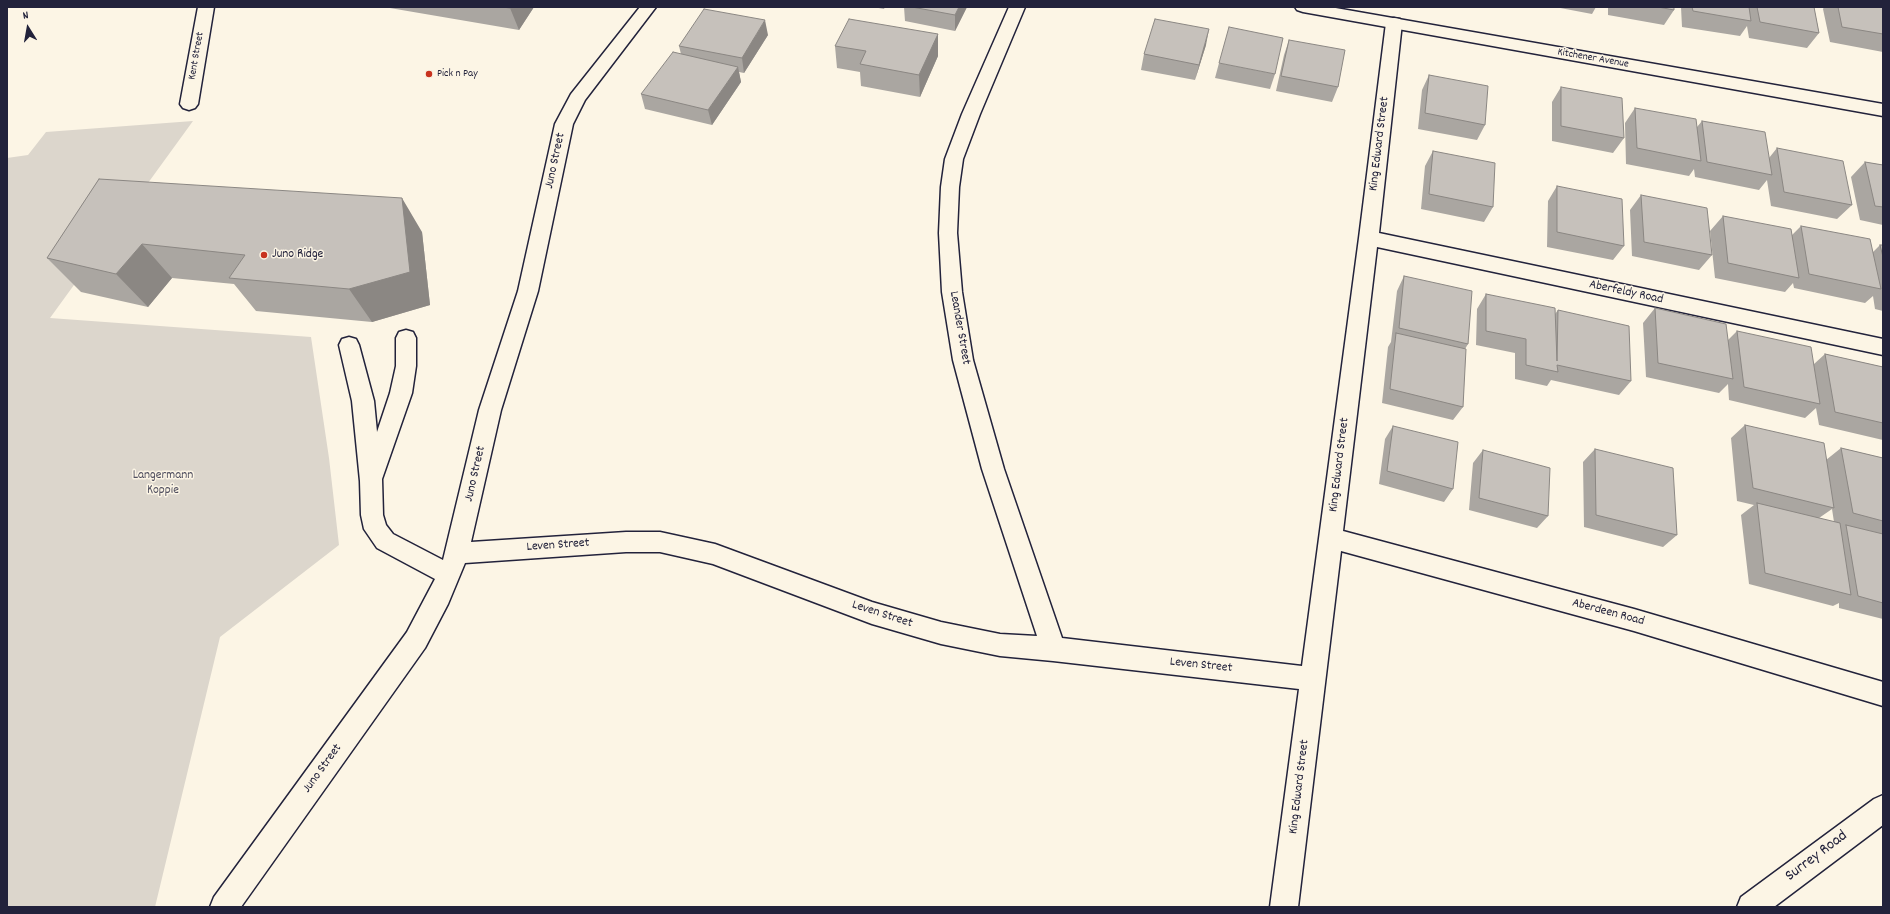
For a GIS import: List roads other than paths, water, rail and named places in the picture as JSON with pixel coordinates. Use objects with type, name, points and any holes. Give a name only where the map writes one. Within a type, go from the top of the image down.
[{"type":"street","name":"Kent Street","points":[[189,104],[206,7]]},
{"type":"street","name":"Juno Street","points":[[224,907],[416,640],[440,596],[457,553],[490,410],[528,291],[564,124],[577,98],[648,7]]},
{"type":"street","name":"Leander Street","points":[[1017,7],[971,114],[954,159],[950,187],[949,240],[952,292],[963,360],[992,469],[1053,649]]},
{"type":"street","name":"Kitchener Avenue","points":[[1303,7],[1883,110]]},
{"type":"street","name":"King Edward Street","points":[[1284,907],[1369,238],[1394,23]]},
{"type":"street","name":"Aberfeldy Road","points":[[1369,238],[1883,347]]},
{"type":"street","points":[[371,481],[401,393],[406,366],[406,338]]},
{"type":"street","points":[[349,345],[363,401],[371,481],[372,515],[375,529],[386,541],[449,575]]},
{"type":"street","name":"Aberdeen Road","points":[[1330,538],[1634,620],[1883,694]]},
{"type":"street","name":"Leven Street","points":[[457,553],[552,546],[626,542],[660,542],[715,554],[767,575],[872,613],[941,633],[1000,645],[1053,649],[1313,679]]},
{"type":"street","name":"Surrey Road","points":[[1751,907],[1883,808]]},
{"type":"place","name":"Pick n Pay","points":[[429,74]]},
{"type":"place","name":"Juno Ridge","points":[[264,255]]},
{"type":"park label","name":"Langermann Koppie","points":[[163,484]]}]
